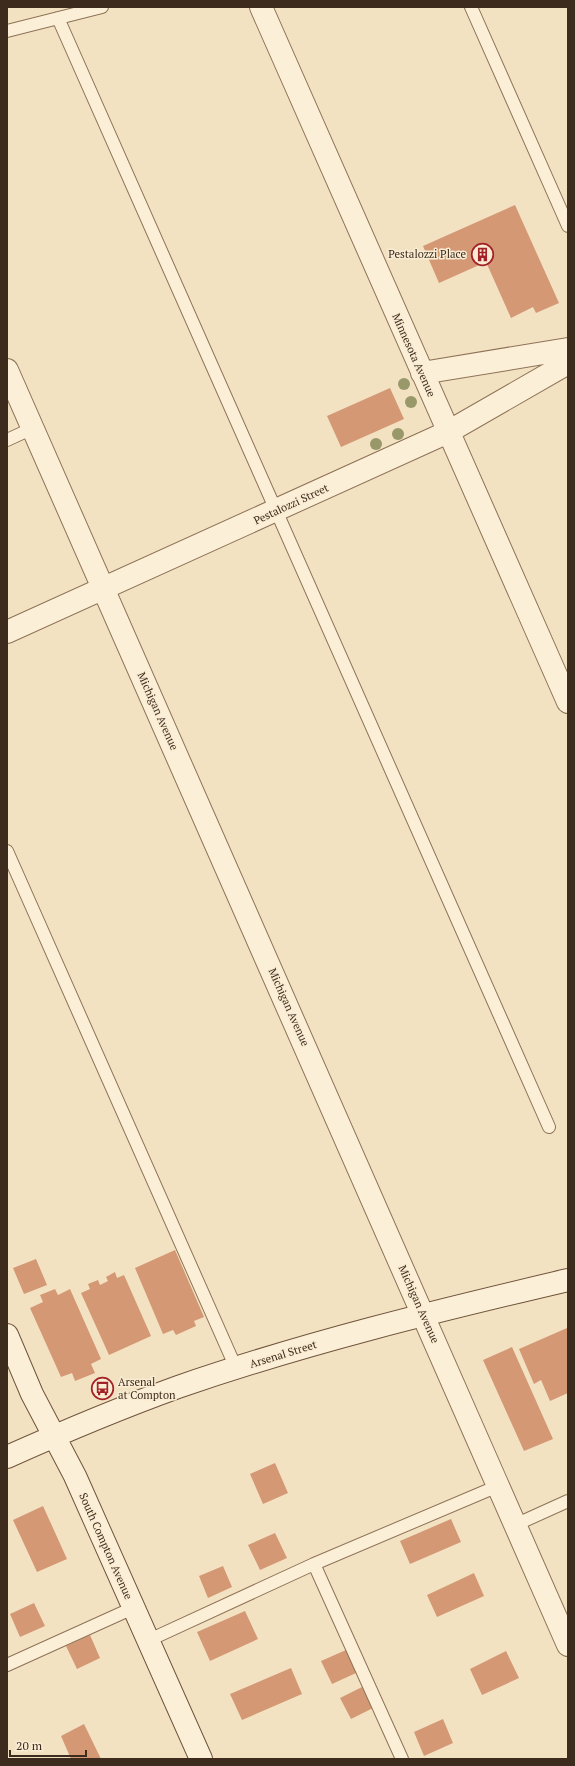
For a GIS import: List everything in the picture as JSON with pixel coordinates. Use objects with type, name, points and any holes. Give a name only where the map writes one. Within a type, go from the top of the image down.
[{"type":"street","name":"Minnesota Avenue","points":[[261,7],[568,702]]},
{"type":"street","points":[[422,373],[568,349]]},
{"type":"street","name":"Pestalozzi Street","points":[[7,632],[105,589],[448,432],[568,363]]},
{"type":"street","name":"Michigan Avenue","points":[[7,370],[105,589],[568,1645]]},
{"type":"street","name":"Arsenal Street","points":[[7,1457],[54,1436],[148,1398],[236,1368],[423,1314],[568,1280]]},
{"type":"street","name":"South Compton Avenue","points":[[7,1335],[32,1394],[75,1476],[147,1641],[201,1759]]},
{"type":"lane","points":[[7,31],[102,7]]},
{"type":"lane","points":[[472,7],[568,226]]},
{"type":"lane","points":[[58,18],[549,1128]]},
{"type":"lane","points":[[7,440],[32,428]]},
{"type":"lane","points":[[7,851],[236,1368]]},
{"type":"lane","points":[[147,1641],[314,1564],[498,1486]]},
{"type":"lane","points":[[515,1525],[568,1501]]},
{"type":"lane","points":[[314,1564],[402,1759]]},
{"type":"lane","points":[[7,1665],[133,1608]]},
{"type":"building","name":"Pestalozzi Place","points":[[515,205],[559,303],[536,313],[533,307],[511,318],[486,262],[439,283],[423,246]]},
{"type":"building","points":[[390,388],[404,419],[341,447],[327,416]]},
{"type":"building","points":[[175,1250],[204,1317],[194,1321],[196,1326],[176,1335],[173,1330],[163,1334],[135,1268]]},
{"type":"building","points":[[36,1259],[47,1285],[24,1294],[13,1268]]},
{"type":"building","points":[[115,1272],[117,1278],[124,1275],[151,1336],[109,1355],[81,1293],[90,1289],[88,1284],[98,1280],[100,1285],[108,1281],[106,1277]]},
{"type":"building","points":[[55,1289],[58,1295],[70,1289],[101,1359],[91,1364],[95,1373],[75,1381],[72,1373],[61,1377],[30,1308],[43,1302],[40,1295]]},
{"type":"building","points":[[567,1328],[568,1393],[550,1401],[541,1380],[534,1384],[519,1349]]},
{"type":"building","points":[[512,1347],[553,1439],[524,1451],[483,1360]]},
{"type":"building","points":[[275,1463],[288,1493],[263,1504],[250,1474]]},
{"type":"building","points":[[43,1506],[67,1559],[37,1572],[13,1520]]},
{"type":"building","points":[[451,1519],[461,1542],[410,1564],[400,1541]]},
{"type":"building","points":[[275,1533],[287,1558],[260,1570],[248,1545]]},
{"type":"building","points":[[223,1566],[232,1587],[208,1598],[199,1576]]},
{"type":"building","points":[[474,1573],[484,1596],[437,1617],[427,1595]]},
{"type":"building","points":[[34,1603],[45,1626],[20,1637],[10,1614]]},
{"type":"building","points":[[245,1611],[258,1639],[210,1661],[197,1632]]},
{"type":"building","points":[[90,1635],[100,1658],[77,1669],[66,1646]]},
{"type":"building","points":[[346,1650],[356,1673],[332,1684],[321,1661]]},
{"type":"building","points":[[506,1651],[519,1678],[482,1695],[470,1669]]},
{"type":"building","points":[[291,1668],[302,1694],[242,1720],[230,1694]]},
{"type":"building","points":[[362,1687],[373,1708],[351,1719],[340,1698]]},
{"type":"building","points":[[443,1719],[453,1743],[424,1756],[414,1732]]},
{"type":"building","points":[[84,1724],[101,1759],[71,1759],[61,1736]]},
{"type":"place","name":"Pestalozzi Place","points":[[482,254]]},
{"type":"place","name":"Arsenal at Compton","points":[[103,1388]]}]
